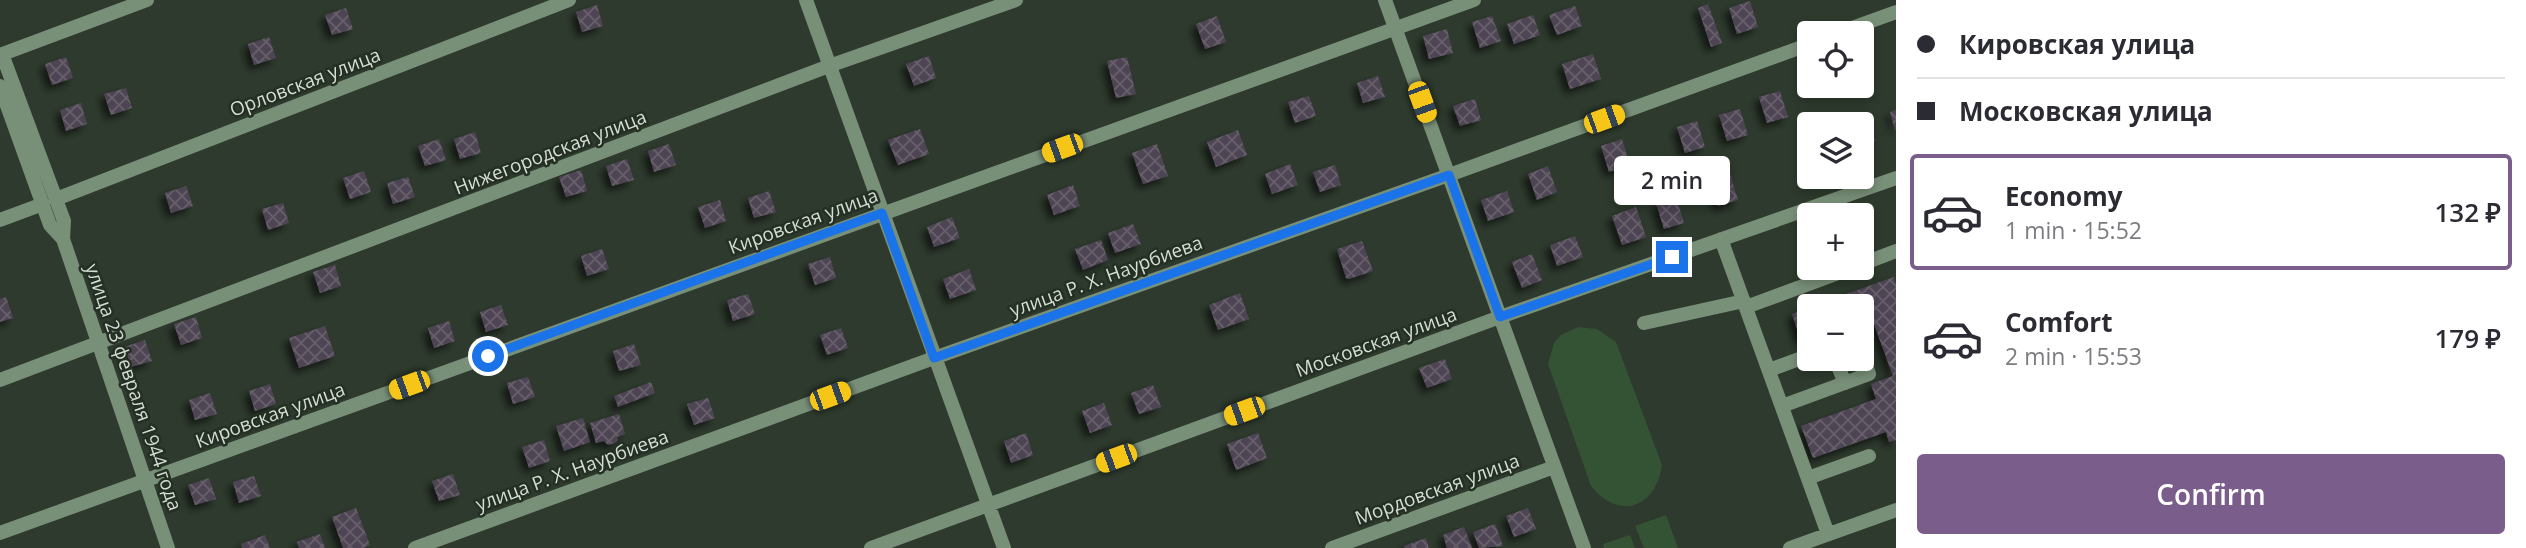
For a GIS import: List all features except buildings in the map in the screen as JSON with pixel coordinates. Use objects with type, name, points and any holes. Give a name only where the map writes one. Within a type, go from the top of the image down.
[{"type":"street","points":[[1,54],[148,0]]},
{"type":"street","name":"Орловская улица","points":[[0,220],[569,0]]},
{"type":"street","points":[[806,0],[1004,548]]},
{"type":"street","name":"Нижегородская улица","points":[[0,380],[829,66],[1016,0]]},
{"type":"street","points":[[1385,0],[1584,548]]},
{"type":"street","name":"Кировская улица","points":[[0,533],[1474,0]]},
{"type":"street","points":[[1871,21],[1896,12]]},
{"type":"street","name":"улица Р. Х. Наурбиева","points":[[415,548],[934,358],[1797,49]]},
{"type":"street","name":"улица 23 февраля 1944 года","points":[[1,54],[50,202]]},
{"type":"street","name":"улица 23 февраля 1944 года","points":[[0,86],[50,202],[64,221],[63,239],[169,548]]},
{"type":"street","name":"Московская улица","points":[[871,548],[1500,317],[1896,178]]},
{"type":"street","points":[[1721,239],[1828,534]]},
{"type":"street","points":[[1874,259],[1896,251]]},
{"type":"street","points":[[1644,323],[1745,304],[1816,280]]},
{"type":"street","points":[[1769,370],[1797,360]]},
{"type":"street","points":[[1840,371],[1845,383]]},
{"type":"street","points":[[1782,406],[1869,374],[1868,371]]},
{"type":"street","points":[[1808,478],[1869,456]]},
{"type":"street","name":"Мордовская улица","points":[[1332,548],[1554,467]]},
{"type":"street","points":[[1790,548],[1896,510]]},
{"type":"green space","points":[[1578,327],[1597,329],[1616,342],[1662,465],[1652,491],[1635,505],[1613,504],[1591,486],[1548,364],[1554,343],[1561,335]]},
{"type":"green space","points":[[1666,515],[1678,548],[1644,548],[1635,526]]},
{"type":"green space","points":[[1630,535],[1635,548],[1604,548],[1603,544]]},
{"type":"route","points":[[488,356],[882,213],[934,358],[1449,175],[1500,317],[1672,257]]}]
